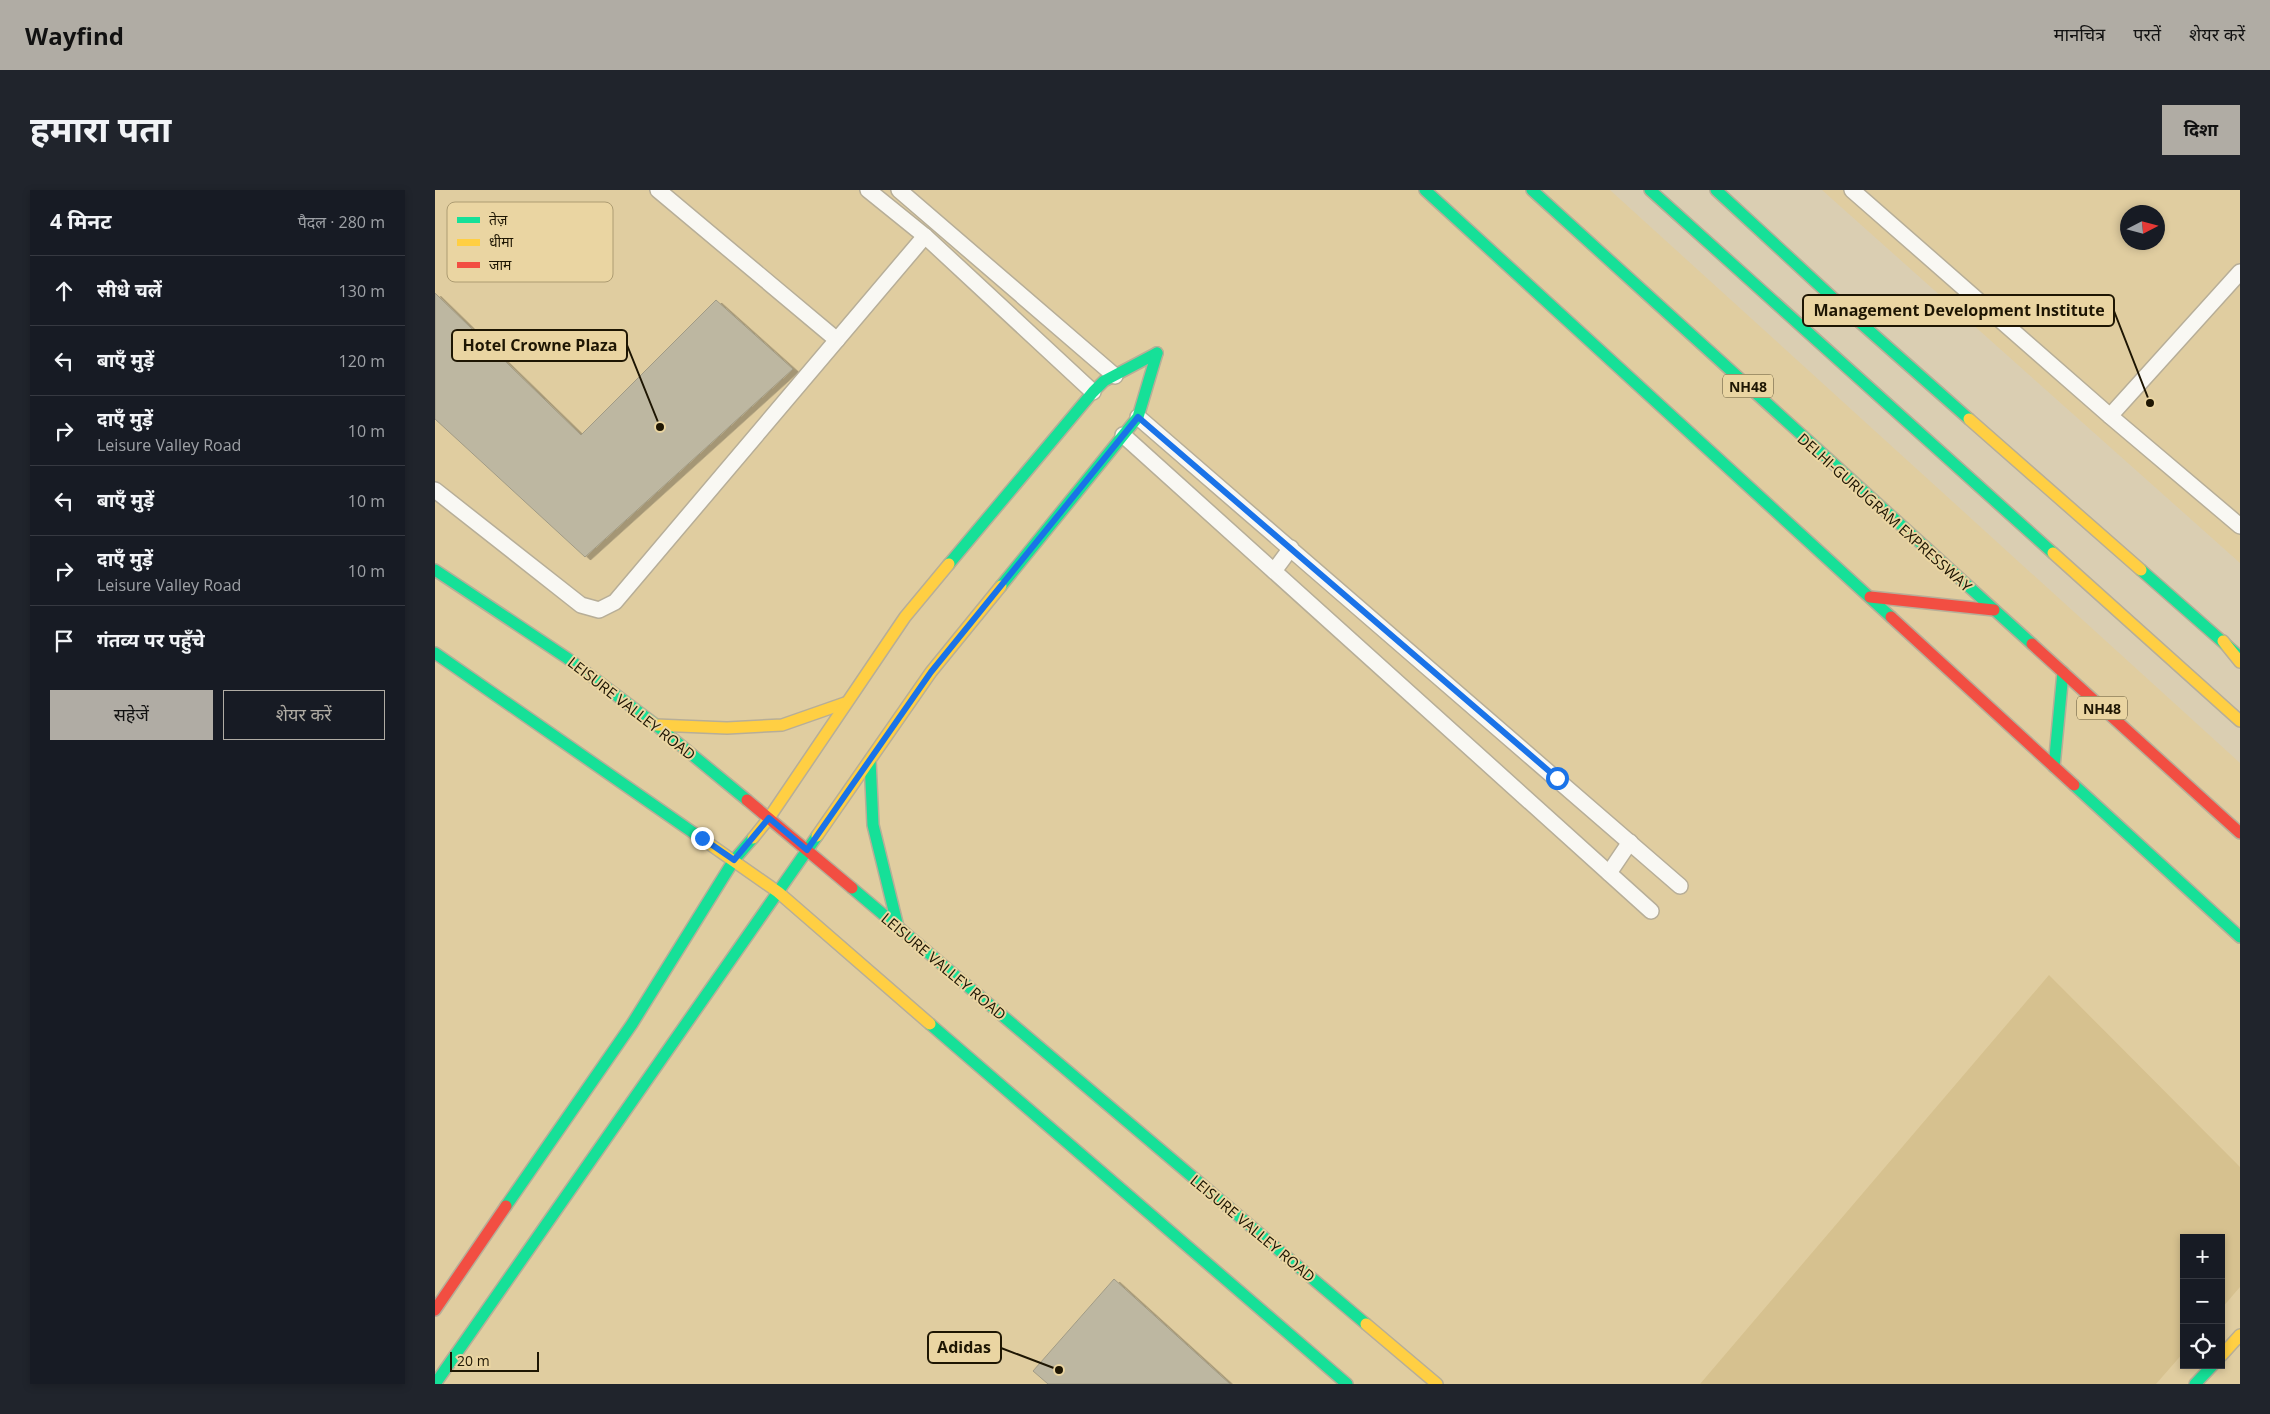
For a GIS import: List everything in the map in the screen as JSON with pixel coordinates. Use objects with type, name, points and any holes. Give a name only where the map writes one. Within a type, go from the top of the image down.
[{"type":"main road","points":[[1425,190],[2240,937]]},
{"type":"main road","name":"DELHI-GURUGRAM EXPRESSWAY","points":[[1532,190],[2240,832]]},
{"type":"main road","points":[[1650,190],[2240,721]]},
{"type":"main road","points":[[1716,190],[1846,310],[2240,657]]},
{"type":"main road","points":[[435,1310],[632,1024],[734,860],[769,818],[905,617],[1093,392],[1115,376],[1157,353],[1138,417],[931,672],[522,1262],[435,1384]]},
{"type":"main road","name":"LEISURE VALLEY ROAD","points":[[435,570],[567,658],[656,725],[807,850],[1437,1384]]},
{"type":"main road","points":[[1870,597],[1994,610]]},
{"type":"main road","points":[[2223,641],[2240,662]]},
{"type":"main road","points":[[435,653],[778,892],[1347,1384]]},
{"type":"main road","points":[[2054,767],[2063,672]]},
{"type":"main road","points":[[656,725],[727,728],[782,725],[845,703]]},
{"type":"main road","points":[[870,760],[873,825],[898,927]]},
{"type":"main road","points":[[2225,1352],[2240,1335]]},
{"type":"main road","points":[[2195,1384],[2209,1369]]},
{"type":"lane","points":[[658,190],[837,340]]},
{"type":"lane","points":[[868,190],[925,236],[1093,392]]},
{"type":"lane","points":[[899,190],[1115,376]]},
{"type":"lane","points":[[1852,190],[2110,416],[2240,526]]},
{"type":"lane","points":[[435,490],[581,605],[599,610],[615,602],[925,236]]},
{"type":"lane","points":[[2110,416],[2240,272]]},
{"type":"lane","points":[[1138,417],[1680,886]]},
{"type":"lane","points":[[1123,435],[1651,911]]},
{"type":"lane","points":[[1274,571],[1291,548]]},
{"type":"lane","points":[[1609,872],[1630,842]]},
{"type":"shaded area","points":[[435,190],[1610,190],[2240,763],[2240,1384],[435,1384]]},
{"type":"shaded area","points":[[1822,190],[2240,190],[2240,563]]},
{"type":"shaded area","points":[[2049,975],[2240,1167],[2240,1287],[2225,1304],[2225,1234],[2180,1234],[2180,1357],[2156,1384],[1700,1384]]},
{"type":"building","points":[[435,293],[581,435],[716,300],[793,369],[585,557],[435,419]]},
{"type":"building","points":[[1114,1279],[1230,1384],[1048,1384],[1033,1371]]},
{"type":"traffic: fast","points":[[1425,190],[1891,617]]},
{"type":"traffic: fast","points":[[1532,190],[2032,644]]},
{"type":"traffic: fast","points":[[1650,190],[2053,553]]},
{"type":"traffic: fast","points":[[1716,190],[1846,310],[1969,419]]},
{"type":"traffic: fast","points":[[949,564],[1093,392],[1104,381],[1157,353]]},
{"type":"traffic: fast","points":[[1001,586],[1138,417],[1157,353]]},
{"type":"traffic: fast","points":[[435,570],[567,658],[656,725],[747,800]]},
{"type":"traffic: fast","points":[[2141,570],[2240,657]]},
{"type":"traffic: fast","points":[[435,653],[698,836]]},
{"type":"traffic: fast","points":[[2054,767],[2063,672]]},
{"type":"traffic: fast","points":[[870,760],[873,825],[898,927]]},
{"type":"traffic: fast","points":[[2074,785],[2240,937]]},
{"type":"traffic: fast","points":[[435,1384],[817,836]]},
{"type":"traffic: fast","points":[[506,1206],[632,1024],[734,860],[753,838]]},
{"type":"traffic: fast","points":[[852,888],[1366,1324]]},
{"type":"traffic: fast","points":[[930,1024],[1347,1384]]},
{"type":"traffic: fast","points":[[2195,1384],[2209,1369]]},
{"type":"traffic: slow","points":[[1969,419],[2141,570]]},
{"type":"traffic: slow","points":[[2053,553],[2240,721]]},
{"type":"traffic: slow","points":[[753,838],[769,818],[905,617],[949,564]]},
{"type":"traffic: slow","points":[[817,836],[931,672],[1001,586]]},
{"type":"traffic: slow","points":[[2223,641],[2240,662]]},
{"type":"traffic: slow","points":[[656,725],[727,728],[782,725],[845,703]]},
{"type":"traffic: slow","points":[[698,836],[778,892],[930,1024]]},
{"type":"traffic: slow","points":[[1366,1324],[1437,1384]]},
{"type":"traffic: slow","points":[[2225,1352],[2240,1335]]},
{"type":"traffic: jam","points":[[1870,597],[1994,610]]},
{"type":"traffic: jam","points":[[1891,617],[2074,785]]},
{"type":"traffic: jam","points":[[2032,644],[2240,833]]},
{"type":"traffic: jam","points":[[747,800],[852,888]]},
{"type":"traffic: jam","points":[[435,1310],[506,1206]]},
{"type":"place","name":"Management Development Institute","points":[[2150,403]]},
{"type":"place","name":"Hotel Crowne Plaza","points":[[660,427]]},
{"type":"place","name":"Adidas","points":[[1059,1370]]},
{"type":"route","points":[[702,838],[734,860],[769,818],[807,850],[931,672],[1138,417],[1557,778]]}]
